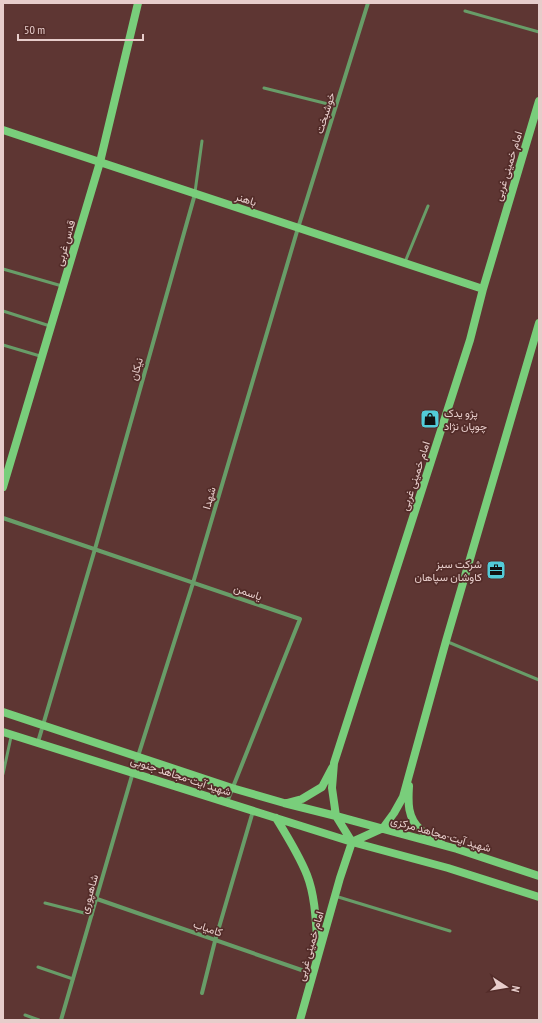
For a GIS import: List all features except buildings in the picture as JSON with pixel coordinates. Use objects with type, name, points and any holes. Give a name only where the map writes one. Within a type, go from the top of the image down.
[{"type":"main road","name":"قدس غربی","points":[[3,487],[100,162],[138,3]]},
{"type":"main road","name":"امام خمینی غربی","points":[[336,816],[332,788],[334,763],[470,340],[483,289],[539,101]]},
{"type":"main road","name":"باهنر","points":[[3,130],[483,289]]},
{"type":"main road","points":[[352,842],[383,828],[403,797],[446,641],[539,325]]},
{"type":"main road","name":"شهید آیت-مجاهد جنوبی","points":[[3,712],[232,788],[336,816]]},
{"type":"main road","name":"شهید آیت-مجاهد جنوبی","points":[[3,732],[352,842]]},
{"type":"main road","points":[[284,803],[302,799],[322,787],[334,763]]},
{"type":"main road","points":[[410,775],[408,805],[411,817],[421,830],[457,849]]},
{"type":"main road","points":[[336,816],[352,842],[448,868],[539,897]]},
{"type":"main road","name":"شهید آیت-مجاهد مرکزی","points":[[336,816],[457,849],[539,876]]},
{"type":"main road","points":[[276,818],[297,852],[308,876],[314,907],[318,958]]},
{"type":"main road","name":"امام خمینی غربی","points":[[300,1020],[340,878],[352,842]]},
{"type":"street","name":"خوشبخت","points":[[298,228],[368,3]]},
{"type":"street","name":"نیکان","points":[[38,742],[195,194]]},
{"type":"street","name":"شهدا","points":[[133,772],[193,583],[298,228]]},
{"type":"street","name":"یاسمن","points":[[3,518],[300,619],[226,802]]},
{"type":"street","name":"شاهپوری","points":[[61,1020],[133,772]]},
{"type":"street","points":[[202,994],[215,940],[253,810]]},
{"type":"street","name":"کامیاب","points":[[97,899],[313,974]]},
{"type":"lane","points":[[465,11],[539,32]]},
{"type":"lane","points":[[264,88],[336,106]]},
{"type":"lane","points":[[195,194],[202,141]]},
{"type":"lane","points":[[405,264],[428,206]]},
{"type":"lane","points":[[3,269],[63,286]]},
{"type":"lane","points":[[3,311],[51,327]]},
{"type":"lane","points":[[3,345],[42,357]]},
{"type":"lane","points":[[446,641],[539,680]]},
{"type":"lane","points":[[3,774],[12,734]]},
{"type":"lane","points":[[335,896],[450,931]]},
{"type":"lane","points":[[45,903],[92,915]]},
{"type":"lane","points":[[38,967],[73,979]]},
{"type":"lane","points":[[25,1015],[39,1020]]},
{"type":"place","name":"پژو یدک چوپان نژاد","points":[[430,419]]},
{"type":"place","name":"شرکت سبز کاوشان سپاهان","points":[[496,570]]}]
